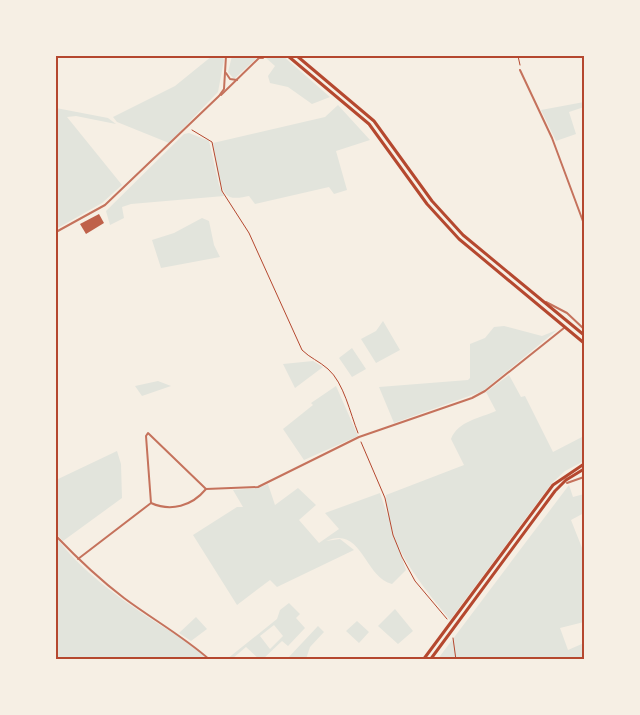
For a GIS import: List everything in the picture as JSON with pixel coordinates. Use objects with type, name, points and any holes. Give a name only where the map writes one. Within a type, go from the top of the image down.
[{"type":"main road","points":[[288,56],[369,124],[427,204],[459,239],[585,343]]},
{"type":"main road","points":[[297,56],[374,121],[424,191],[454,226],[585,334]]},
{"type":"main road","points":[[423,660],[553,485],[585,464]]},
{"type":"main road","points":[[430,660],[555,491],[566,480],[585,469]]},
{"type":"street","points":[[219,96],[225,81],[227,56]]},
{"type":"street","points":[[56,232],[105,205],[219,96],[260,58],[263,58]]},
{"type":"street","points":[[520,70],[552,138],[585,224]]},
{"type":"street","points":[[226,71],[230,79]]},
{"type":"street","points":[[225,81],[230,79],[236,81]]},
{"type":"street","points":[[225,81],[230,84],[236,81]]},
{"type":"street","points":[[546,302],[567,314],[585,329]]},
{"type":"street","points":[[150,503],[146,436],[148,433],[206,489],[258,487],[359,437],[472,398],[485,391],[564,328]]},
{"type":"street","points":[[567,483],[585,477]]},
{"type":"street","points":[[150,503],[163,509],[195,502],[206,489]]},
{"type":"street","points":[[78,559],[150,503]]},
{"type":"street","points":[[56,536],[78,559],[124,598],[192,644],[210,660]]},
{"type":"path","points":[[518,56],[520,70]]},
{"type":"path","points":[[187,128],[212,142],[222,191],[249,233],[302,350],[309,358],[330,370],[337,380],[385,498],[393,535],[402,557],[415,581],[446,616],[449,624]]},
{"type":"path","points":[[451,632],[456,660]]},
{"type":"shaded area","points":[[212,56],[222,56],[224,60],[218,92],[169,143],[117,122],[113,117],[175,86]]},
{"type":"shaded area","points":[[232,56],[259,56],[234,79],[228,72]]},
{"type":"shaded area","points":[[283,56],[330,97],[312,104],[288,87],[270,83],[268,76],[275,66],[266,58]]},
{"type":"shaded area","points":[[584,102],[584,107],[569,112],[576,134],[556,141],[541,110]]},
{"type":"shaded area","points":[[338,105],[370,140],[336,151],[347,190],[334,194],[329,187],[255,204],[249,196],[234,198],[226,194],[220,181],[213,143],[325,117]]},
{"type":"shaded area","points":[[56,108],[108,118],[116,124],[76,116],[67,117],[122,185],[102,203],[56,229]]},
{"type":"shaded area","points":[[189,133],[209,141],[219,185],[224,196],[131,204],[122,207],[124,218],[110,225],[106,211],[184,134]]},
{"type":"shaded area","points":[[202,218],[209,221],[214,245],[220,257],[161,268],[152,240],[174,233]]},
{"type":"shaded area","points":[[383,321],[400,350],[376,363],[361,339],[376,331]]},
{"type":"shaded area","points":[[504,326],[542,336],[557,330],[483,391],[394,423],[379,387],[468,380],[470,378],[470,344],[485,338],[494,327]]},
{"type":"shaded area","points":[[352,348],[366,369],[352,377],[339,358]]},
{"type":"shaded area","points":[[313,361],[323,367],[295,388],[283,364]]},
{"type":"shaded area","points":[[509,375],[521,397],[525,396],[553,452],[582,437],[584,461],[565,471],[552,483],[450,620],[417,578],[399,547],[392,530],[386,495],[464,465],[451,439],[454,433],[464,424],[496,411],[486,392]]},
{"type":"shaded area","points":[[158,381],[171,386],[142,396],[135,386]]},
{"type":"shaded area","points":[[336,386],[358,436],[304,460],[283,429],[313,405],[311,403]]},
{"type":"shaded area","points":[[117,451],[121,464],[122,498],[63,541],[56,533],[56,480]]},
{"type":"shaded area","points":[[268,484],[275,505],[298,488],[316,505],[299,520],[319,543],[339,529],[325,513],[380,493],[406,570],[392,584],[375,572],[348,540],[338,538],[326,541],[340,539],[354,550],[277,587],[270,580],[237,605],[193,535],[237,507],[243,507],[233,490],[258,488]]},
{"type":"shaded area","points":[[569,485],[573,497],[584,494],[584,513],[571,520],[584,553],[584,622],[560,628],[568,650],[584,643],[584,659],[437,660]]},
{"type":"shaded area","points":[[56,537],[101,583],[189,643],[207,659],[56,659]]},
{"type":"shaded area","points":[[289,603],[300,614],[296,618],[305,628],[288,646],[282,641],[263,659],[259,659],[246,647],[232,659],[227,659],[277,619],[280,610]],"holes":[[[274,625],[283,636],[270,649],[260,636]]]},
{"type":"shaded area","points":[[395,609],[413,631],[398,644],[378,626]]},
{"type":"shaded area","points":[[196,617],[207,629],[191,641],[179,633]]},
{"type":"shaded area","points":[[357,621],[369,632],[359,643],[346,631]]},
{"type":"shaded area","points":[[318,626],[324,632],[310,647],[306,659],[287,659]]},
{"type":"building","points":[[99,214],[104,223],[86,234],[80,224]]}]
